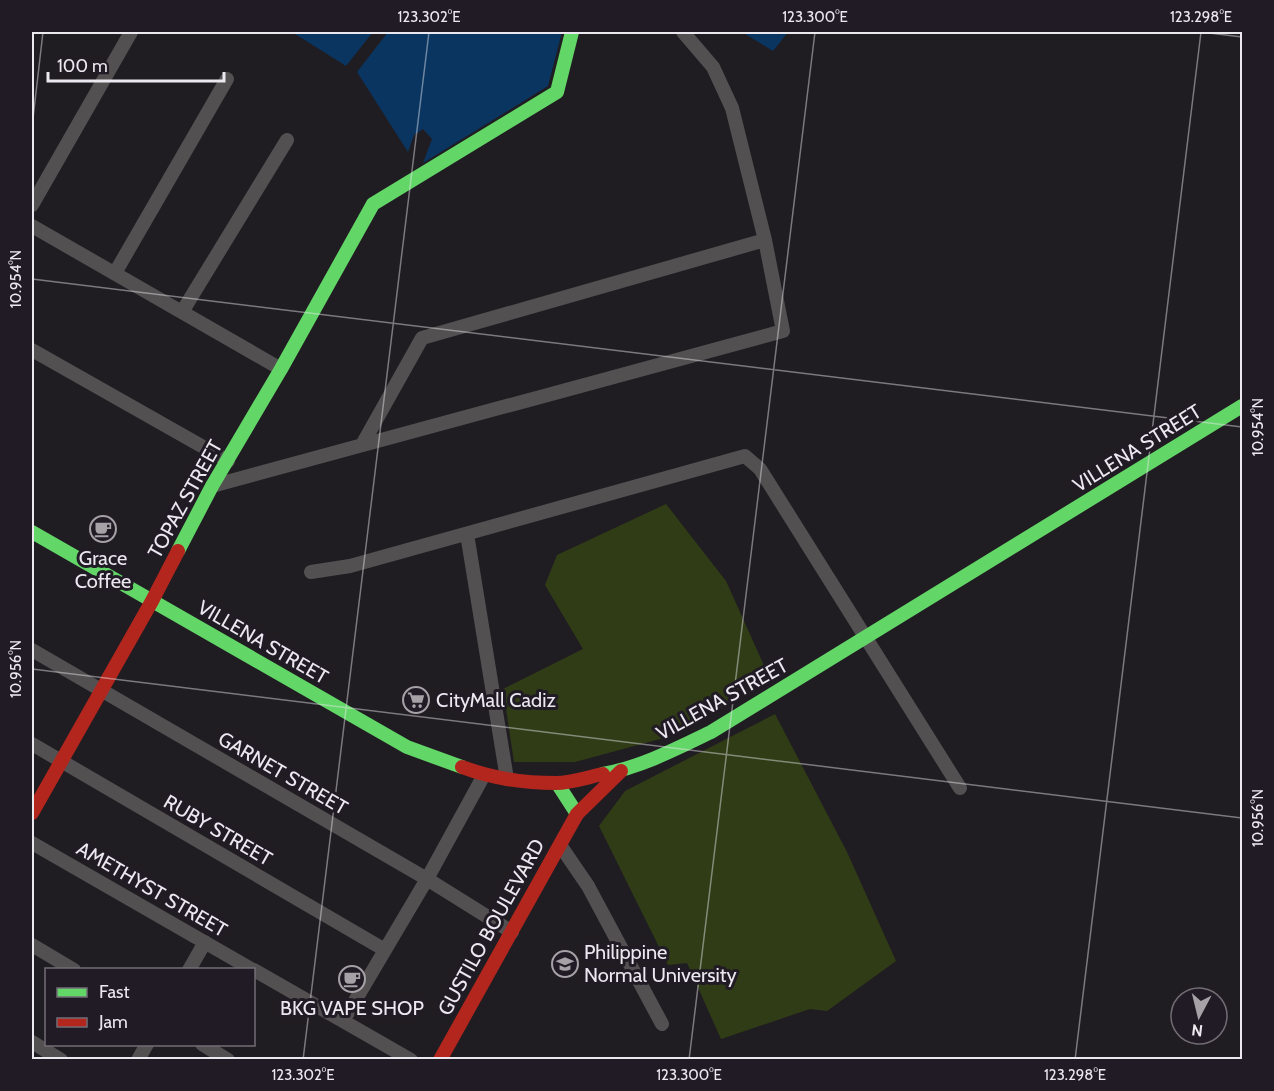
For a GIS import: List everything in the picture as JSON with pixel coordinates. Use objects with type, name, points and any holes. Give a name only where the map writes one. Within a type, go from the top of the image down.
[{"type":"main road","name":"TOPAZ STREET","points":[[32,813],[152,601],[212,486],[281,369],[373,204],[557,92],[572,32]]},
{"type":"main road","name":"VILLENA STREET","points":[[32,532],[407,747],[484,775],[557,783],[621,771],[668,754],[711,732],[1242,406]]},
{"type":"main road","name":"GUSTILO BOULEVARD","points":[[440,1059],[577,814],[621,771]]},
{"type":"main road","points":[[557,783],[577,814]]},
{"type":"street","points":[[32,205],[131,32]]},
{"type":"street","points":[[212,486],[783,331],[765,240],[732,108],[713,67],[683,32]]},
{"type":"street","points":[[115,273],[227,79]]},
{"type":"street","points":[[182,312],[287,140]]},
{"type":"street","points":[[32,226],[281,369]]},
{"type":"street","points":[[362,445],[422,338],[765,240]]},
{"type":"street","points":[[32,350],[228,461]]},
{"type":"street","points":[[311,572],[350,566],[746,456],[760,469],[960,788]]},
{"type":"street","points":[[467,534],[507,779]]},
{"type":"street","name":"GARNET STREET","points":[[32,650],[428,879],[512,932]]},
{"type":"street","name":"RUBY STREET","points":[[32,744],[385,950]]},
{"type":"street","points":[[344,1021],[428,879],[484,775]]},
{"type":"street","name":"AMETHYST STREET","points":[[32,843],[250,968]]},
{"type":"street","points":[[560,845],[588,886],[662,1024]]},
{"type":"street","points":[[190,968],[205,942]]},
{"type":"street","points":[[32,945],[72,968]]},
{"type":"street","name":"AMETHYST STREET","points":[[255,971],[411,1059]]},
{"type":"street","points":[[32,1042],[61,1059]]},
{"type":"street","points":[[138,1059],[146,1046]]},
{"type":"street","points":[[205,1046],[228,1059]]},
{"type":"green space","points":[[666,504],[726,581],[771,681],[660,739],[575,762],[514,762],[503,689],[583,649],[545,585],[557,555]]},
{"type":"green space","points":[[775,714],[847,852],[896,961],[827,1011],[810,1009],[721,1039],[687,963],[668,965],[599,826],[625,791]]},
{"type":"water","points":[[292,32],[373,32],[346,66]]},
{"type":"water","points":[[388,32],[562,32],[548,86],[423,163],[432,139],[423,129],[414,135],[408,152],[357,72]]},
{"type":"water","points":[[742,32],[788,32],[773,51]]},
{"type":"traffic: fast","points":[[178,551],[212,486],[281,369],[373,204],[557,92],[572,32]]},
{"type":"traffic: fast","points":[[603,774],[645,762],[711,732],[1242,406]]},
{"type":"traffic: fast","points":[[32,532],[407,747],[462,767]]},
{"type":"traffic: fast","points":[[557,783],[577,814]]},
{"type":"traffic: jam","points":[[32,813],[178,551]]},
{"type":"traffic: jam","points":[[462,767],[496,777],[544,783],[568,782],[603,774]]},
{"type":"traffic: jam","points":[[440,1060],[577,814],[621,771]]},
{"type":"place","name":"Grace Coffee","points":[[103,529]]},
{"type":"place","name":"CityMall Cadiz","points":[[416,700]]},
{"type":"place","name":"Philippine Normal University","points":[[565,964]]},
{"type":"place","name":"BKG VAPE SHOP","points":[[352,979]]}]
